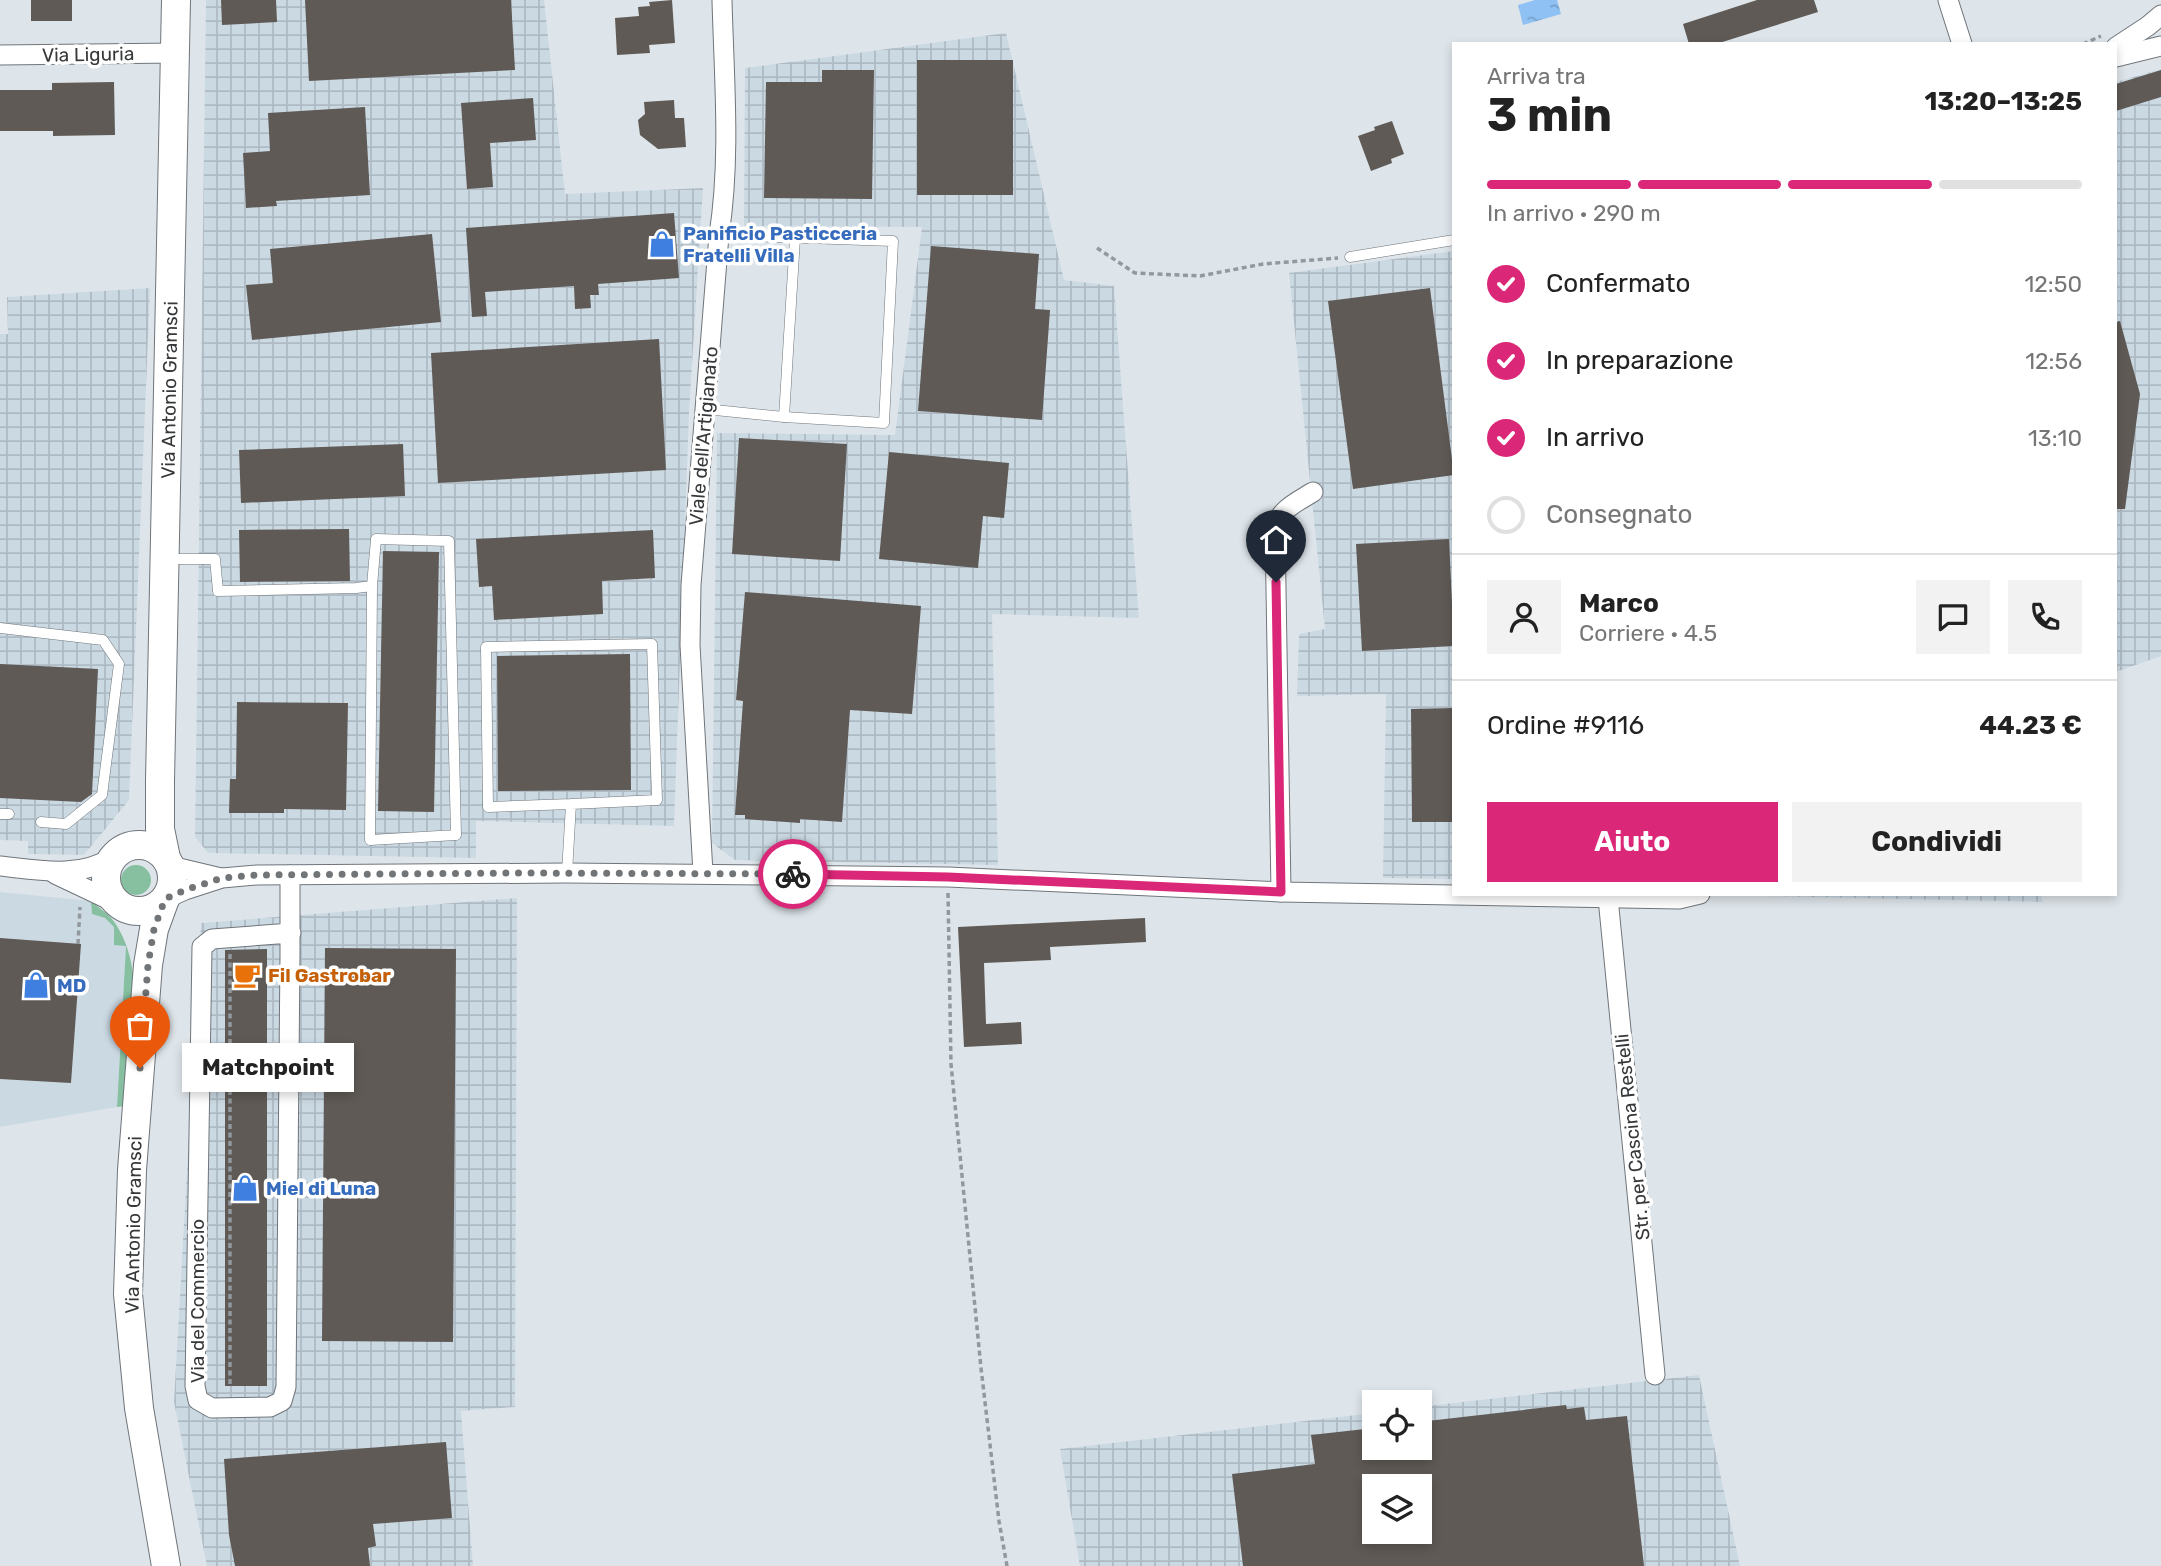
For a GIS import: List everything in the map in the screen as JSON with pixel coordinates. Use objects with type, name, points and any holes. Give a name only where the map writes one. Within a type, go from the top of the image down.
[{"type":"street","name":"Via Antonio Gramsci","points":[[166,858],[160,829],[160,781],[176,0]]},
{"type":"street","name":"Viale dell'Artigianato","points":[[703,873],[690,645],[691,584],[719,235],[724,205],[726,159],[722,0]]},
{"type":"street","points":[[1948,0],[1961,42]]},
{"type":"street","points":[[2117,46],[2161,15]]},
{"type":"street","points":[[2117,57],[2161,46]]},
{"type":"street","name":"Via Liguria","points":[[0,55],[177,53]]},
{"type":"street","points":[[1281,892],[1275,528],[1278,518],[1288,507],[1313,492]]},
{"type":"street","name":"Via Antonio Gramsci","points":[[117,853],[141,822],[160,781]]},
{"type":"street","points":[[0,866],[47,871],[84,870],[96,867],[132,845],[144,845],[158,850],[179,868],[222,878]]},
{"type":"street","points":[[116,902],[109,893],[106,882],[107,870],[117,853]]},
{"type":"street","points":[[165,899],[173,878],[166,858]]},
{"type":"street","points":[[47,871],[129,910],[142,912],[185,890],[222,878],[290,875],[703,873],[948,877],[1281,892],[1452,895]]},
{"type":"street","name":"Via del Commercio","points":[[290,875],[290,933],[286,1387],[282,1401],[270,1407],[212,1408],[198,1400],[195,1386],[202,947],[212,939],[290,933]]},
{"type":"street","points":[[1499,896],[1679,899],[1692,896]]},
{"type":"street","name":"Str. per Cascina Restelli","points":[[1608,898],[1655,1375]]},
{"type":"street","name":"Via Antonio Gramsci","points":[[165,899],[154,929],[148,965],[132,1170],[128,1294],[139,1408],[166,1566]]},
{"type":"street","name":"Via Antonio Gramsci","points":[[116,902],[148,965]]},
{"type":"lane","points":[[705,409],[884,423],[893,241],[719,235]]},
{"type":"lane","points":[[784,417],[795,238]]},
{"type":"lane","points":[[1350,257],[1452,240]]},
{"type":"lane","points":[[376,539],[449,541],[456,835],[370,841],[372,586],[376,539]]},
{"type":"lane","points":[[166,559],[215,559],[219,591],[372,586]]},
{"type":"lane","points":[[0,628],[103,640],[118,664],[102,795],[66,824],[41,822]]},
{"type":"lane","points":[[652,644],[657,800],[570,804],[488,807],[486,647],[652,644]]},
{"type":"lane","points":[[567,873],[570,804]]},
{"type":"path","points":[[1097,248],[1135,273],[1200,276],[1263,264],[1350,257]]},
{"type":"path","points":[[948,877],[951,1064],[981,1368],[1007,1566]]},
{"type":"path","points":[[230,949],[230,1386]]},
{"type":"shaded area","points":[[206,0],[544,0],[565,194],[703,188],[689,413],[674,826],[476,821],[476,858],[208,853],[195,837]]},
{"type":"shaded area","points":[[1006,33],[1064,280],[1114,286],[1139,618],[992,614],[998,865],[735,860],[712,843],[717,433],[895,435],[922,227],[744,226],[745,68]]},
{"type":"shaded area","points":[[2161,69],[2161,656],[2117,672],[2117,82]]},
{"type":"shaded area","points":[[1452,251],[1452,879],[1383,878],[1386,694],[1297,696],[1299,634],[1325,629],[1289,273]]},
{"type":"shaded area","points":[[150,288],[129,800],[84,855],[28,854],[28,841],[0,840],[0,334],[8,334],[7,297]]},
{"type":"shaded area","points":[[0,892],[91,901],[92,914],[105,918],[126,946],[117,1107],[0,1127]]},
{"type":"shaded area","points":[[1765,896],[2042,896],[2043,902]]},
{"type":"shaded area","points":[[517,898],[515,1407],[461,1411],[473,1566],[207,1566],[174,1402],[201,923]]},
{"type":"shaded area","points":[[1699,1375],[1740,1566],[1080,1566],[1060,1449],[1362,1414],[1362,1460],[1432,1460],[1432,1406]]},
{"type":"green space","points":[[136,865],[142,866],[150,874],[150,886],[142,894],[136,895],[130,894],[122,886],[121,880],[122,874],[130,866]]},
{"type":"green space","points":[[91,901],[112,919],[126,946],[114,945],[114,927],[105,918],[92,914]]},
{"type":"green space","points":[[126,946],[131,961],[135,1010],[125,1106],[117,1107]]},
{"type":"water","points":[[1535,0],[1557,0],[1561,14],[1523,25],[1518,5]]},
{"type":"building","points":[[31,0],[72,0],[72,21],[31,21]]},
{"type":"building","points":[[221,0],[276,0],[277,22],[222,25]]},
{"type":"building","points":[[305,0],[511,0],[515,70],[309,81]]},
{"type":"building","points":[[672,0],[675,43],[649,45],[650,53],[617,55],[615,18],[639,16],[638,7],[650,6],[649,2]]},
{"type":"building","points":[[1757,0],[1814,0],[1818,12],[1722,42],[1688,42],[1683,24]]},
{"type":"building","points":[[917,60],[1013,60],[1013,195],[917,195]]},
{"type":"building","points":[[822,70],[874,70],[872,199],[764,198],[766,82],[822,82]]},
{"type":"building","points":[[2161,70],[2161,97],[2117,111],[2117,84]]},
{"type":"building","points":[[114,82],[115,135],[53,136],[53,131],[0,131],[0,90],[52,90],[52,83]]},
{"type":"building","points":[[533,98],[536,140],[490,143],[493,187],[467,189],[461,103]]},
{"type":"building","points":[[674,100],[675,118],[684,118],[686,147],[658,149],[640,135],[638,120],[645,114],[644,102]]},
{"type":"building","points":[[365,107],[370,195],[276,201],[277,206],[246,208],[243,153],[270,151],[268,113]]},
{"type":"building","points":[[1392,121],[1404,154],[1391,159],[1392,163],[1371,171],[1358,136]]},
{"type":"building","points":[[674,213],[679,278],[598,284],[599,295],[590,295],[591,308],[575,309],[574,286],[485,292],[487,316],[472,317],[466,228]]},
{"type":"building","points":[[432,234],[441,322],[252,340],[246,285],[273,283],[270,249]]},
{"type":"building","points":[[931,246],[1039,254],[1035,309],[1050,310],[1042,420],[918,411]]},
{"type":"building","points":[[1430,288],[1452,475],[1353,489],[1328,301]]},
{"type":"building","points":[[2120,321],[2140,394],[2125,509],[2117,509],[2117,322]]},
{"type":"building","points":[[659,339],[666,470],[438,483],[431,353]]},
{"type":"building","points":[[739,438],[847,444],[840,561],[732,554]]},
{"type":"building","points":[[403,444],[405,496],[241,503],[239,450]]},
{"type":"building","points":[[889,452],[1009,463],[1004,518],[983,516],[978,568],[879,559]]},
{"type":"building","points":[[349,529],[350,581],[240,582],[239,530]]},
{"type":"building","points":[[653,530],[655,578],[602,581],[603,614],[494,620],[492,586],[479,587],[476,539]]},
{"type":"building","points":[[1449,539],[1452,646],[1362,651],[1356,544]]},
{"type":"building","points":[[383,551],[439,552],[434,812],[378,811]]},
{"type":"building","points":[[745,592],[921,606],[912,714],[850,710],[842,822],[800,819],[800,823],[745,819],[745,815],[735,815],[743,701],[736,700]]},
{"type":"building","points":[[630,654],[631,790],[498,791],[497,656]]},
{"type":"building","points":[[0,664],[98,669],[92,794],[81,802],[0,798]]},
{"type":"building","points":[[237,702],[348,703],[346,810],[284,809],[284,813],[229,813],[230,779],[236,779]]},
{"type":"building","points":[[1452,708],[1452,822],[1412,822],[1411,709]]},
{"type":"building","points":[[1145,918],[1146,942],[1050,947],[1051,960],[984,963],[986,1024],[1021,1022],[1022,1044],[964,1047],[958,927]]},
{"type":"building","points":[[0,938],[81,944],[71,1083],[0,1079]]},
{"type":"building","points":[[325,948],[456,949],[453,1342],[322,1341]]},
{"type":"building","points":[[267,949],[267,1386],[225,1386],[225,950]]},
{"type":"building","points":[[1566,1405],[1567,1409],[1584,1407],[1586,1420],[1627,1416],[1644,1566],[1243,1566],[1232,1474],[1315,1464],[1311,1435],[1362,1429],[1362,1460],[1432,1460],[1432,1420]]},
{"type":"building","points":[[446,1442],[452,1518],[373,1524],[376,1546],[368,1548],[370,1566],[235,1566],[229,1535],[224,1459]]},
{"type":"way so far","points":[[140,1068],[151,943],[165,899],[222,878],[340,873],[793,874]]},
{"type":"place","name":"Panificio Pasticceria Fratelli Villa","points":[[662,244]]},
{"type":"place","name":"Fil Gastrobar","points":[[247,975]]},
{"type":"place","name":"MD","points":[[36,985]]},
{"type":"place","name":"Matchpoint","points":[[140,1068]]},
{"type":"place","name":"Miel di Luna","points":[[245,1188]]},
{"type":"route","points":[[793,874],[948,877],[1281,892],[1276,582]]}]
